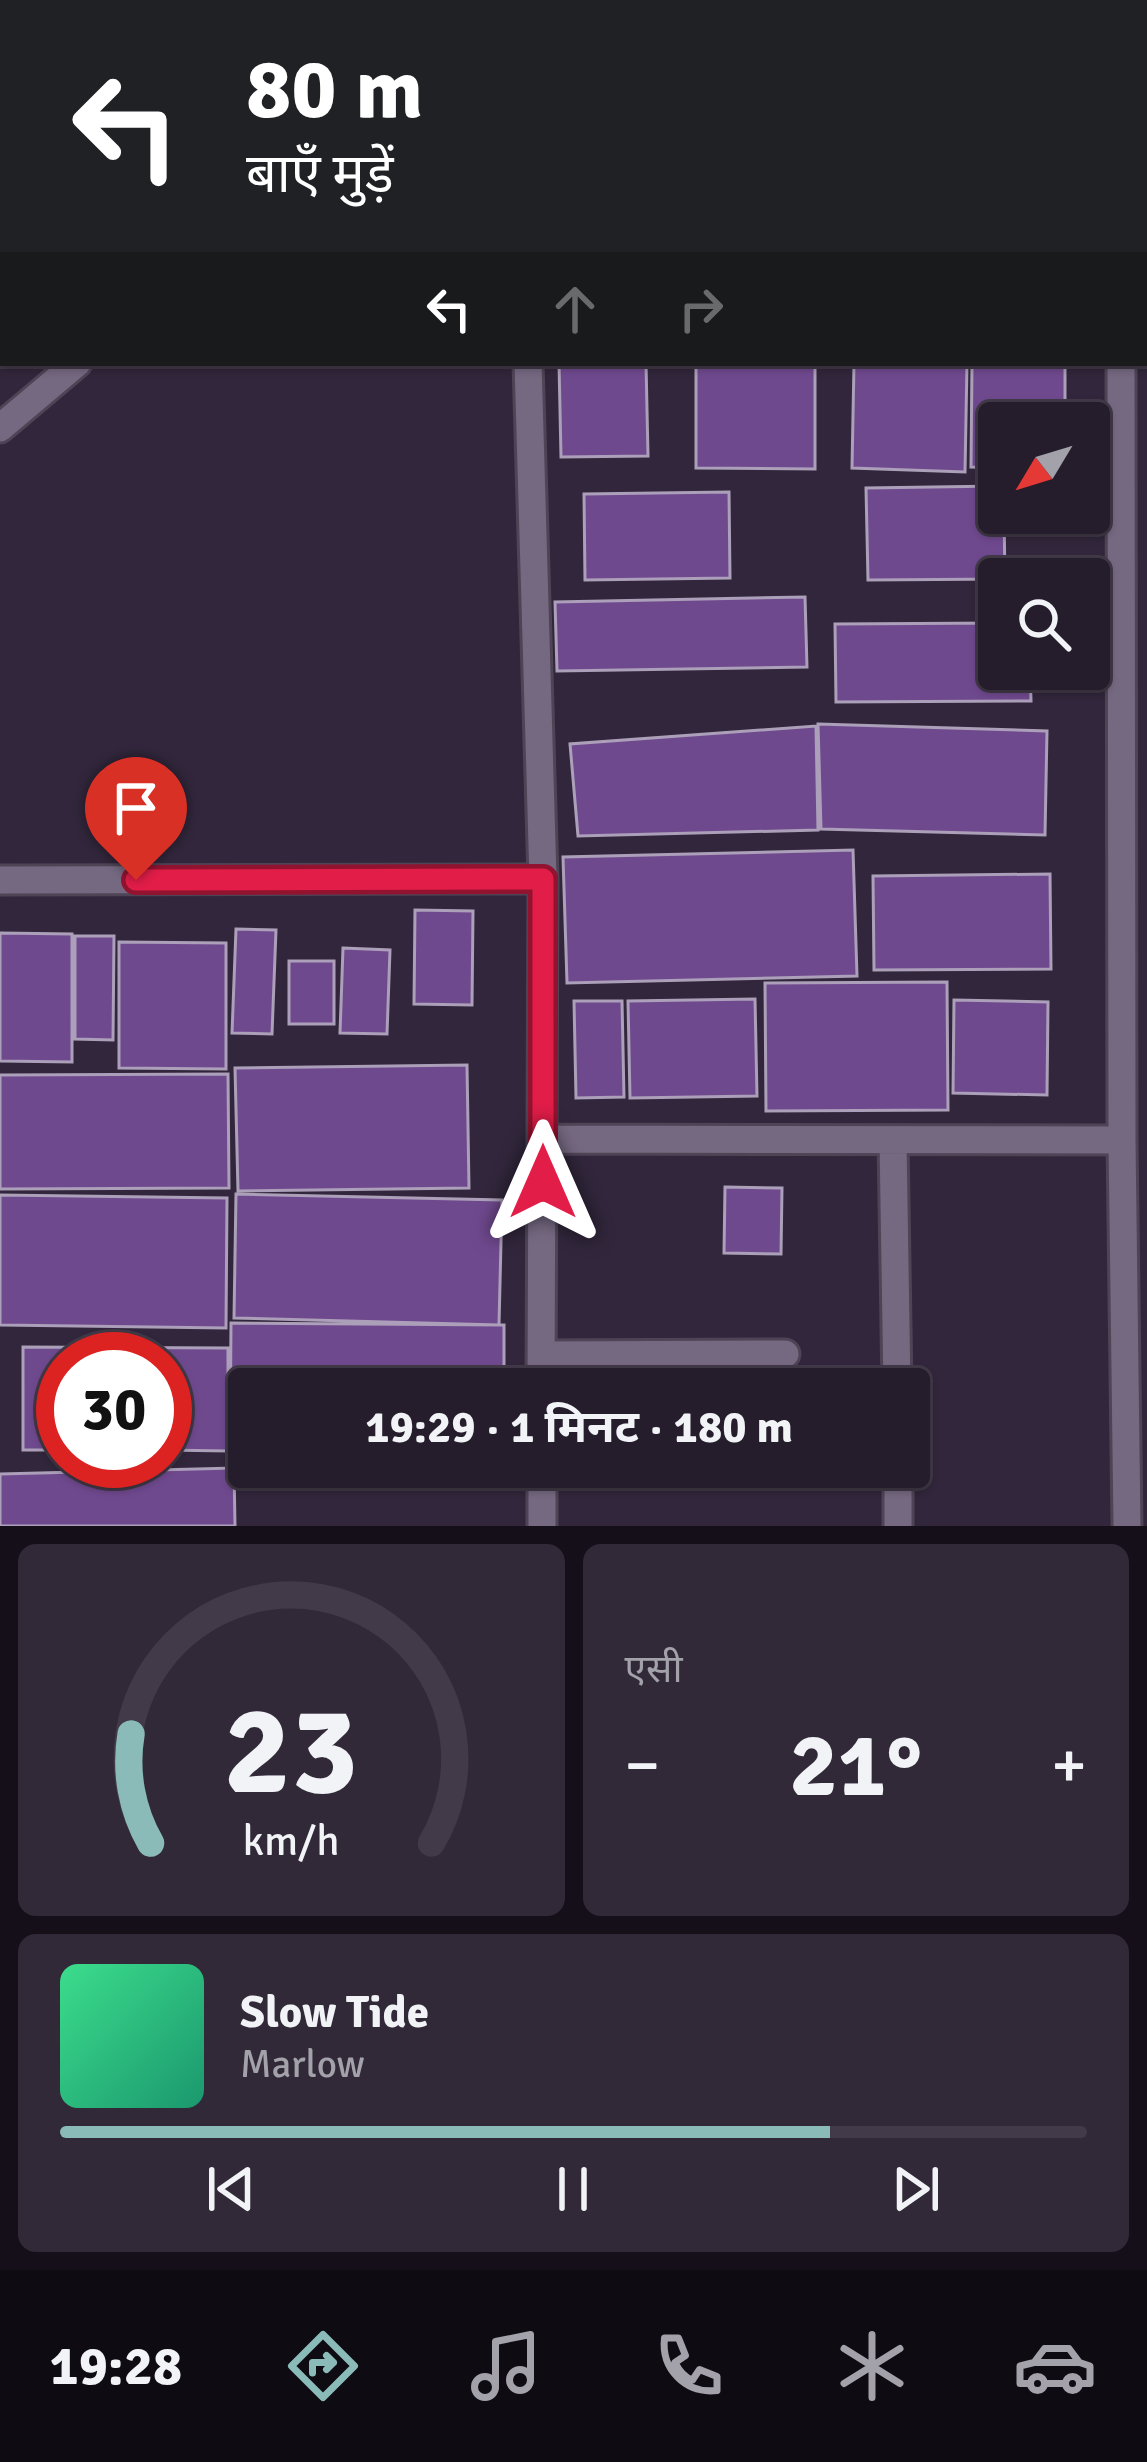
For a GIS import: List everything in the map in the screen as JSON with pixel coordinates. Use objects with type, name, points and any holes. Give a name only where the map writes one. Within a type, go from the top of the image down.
[{"type":"street","points":[[0,428],[73,366]]},
{"type":"street","points":[[528,366],[543,879],[541,1368]]},
{"type":"street","points":[[1121,366],[1122,1140],[1136,1238],[1127,1526]]},
{"type":"street","points":[[0,880],[543,879]]},
{"type":"street","points":[[544,1139],[1122,1140]]},
{"type":"street","points":[[893,1140],[897,1368]]},
{"type":"street","points":[[541,1355],[785,1354]]},
{"type":"street","points":[[542,1488],[542,1526]]},
{"type":"street","points":[[898,1488],[898,1526]]},
{"type":"building","points":[[559,366],[646,366],[648,456],[561,457]]},
{"type":"building","points":[[696,366],[815,366],[815,469],[696,468]]},
{"type":"building","points":[[854,366],[967,366],[965,472],[852,468]]},
{"type":"building","points":[[972,366],[1065,366],[1065,402],[978,402],[978,467],[971,467]]},
{"type":"building","points":[[978,486],[978,534],[1004,534],[1005,558],[978,558],[978,579],[868,580],[866,488]]},
{"type":"building","points":[[729,492],[730,578],[585,580],[584,494]]},
{"type":"building","points":[[805,597],[807,667],[557,671],[555,602]]},
{"type":"building","points":[[978,623],[978,690],[1031,690],[1031,701],[836,702],[835,624]]},
{"type":"building","points":[[818,724],[1047,731],[1045,835],[821,829]]},
{"type":"building","points":[[816,726],[818,830],[578,836],[570,744]]},
{"type":"building","points":[[853,850],[857,976],[567,983],[563,857]]},
{"type":"building","points":[[1050,874],[1051,969],[874,970],[873,876]]},
{"type":"building","points":[[415,910],[473,911],[472,1005],[414,1004]]},
{"type":"building","points":[[236,929],[276,930],[272,1034],[232,1033]]},
{"type":"building","points":[[0,933],[72,934],[72,1062],[0,1061]]},
{"type":"building","points":[[75,936],[114,936],[113,1040],[75,1039]]},
{"type":"building","points":[[119,942],[226,943],[226,1069],[119,1068]]},
{"type":"building","points":[[343,948],[390,950],[387,1034],[340,1033]]},
{"type":"building","points":[[289,961],[334,961],[334,1024],[289,1024]]},
{"type":"building","points":[[947,982],[948,1110],[766,1111],[765,983]]},
{"type":"building","points":[[755,999],[757,1096],[630,1098],[628,1001]]},
{"type":"building","points":[[954,1000],[1048,1002],[1047,1095],[953,1093]]},
{"type":"building","points":[[574,1001],[622,1001],[624,1097],[576,1098]]},
{"type":"building","points":[[467,1065],[469,1188],[238,1191],[235,1068]]},
{"type":"building","points":[[228,1074],[229,1188],[0,1189],[0,1075]]},
{"type":"building","points":[[725,1187],[782,1188],[781,1254],[724,1253]]},
{"type":"building","points":[[236,1194],[502,1200],[499,1325],[234,1318]]},
{"type":"building","points":[[0,1195],[227,1198],[226,1328],[0,1325]]},
{"type":"building","points":[[231,1323],[504,1325],[504,1368],[231,1368]]},
{"type":"building","points":[[23,1347],[36,1347],[36,1450],[23,1450]]},
{"type":"building","points":[[192,1348],[228,1348],[228,1451],[192,1450]]},
{"type":"building","points":[[228,1468],[228,1488],[234,1488],[235,1526],[0,1526],[0,1474],[36,1473],[36,1488],[192,1488],[192,1469]]},
{"type":"route","points":[[136,880],[543,879],[543,1182]]}]
